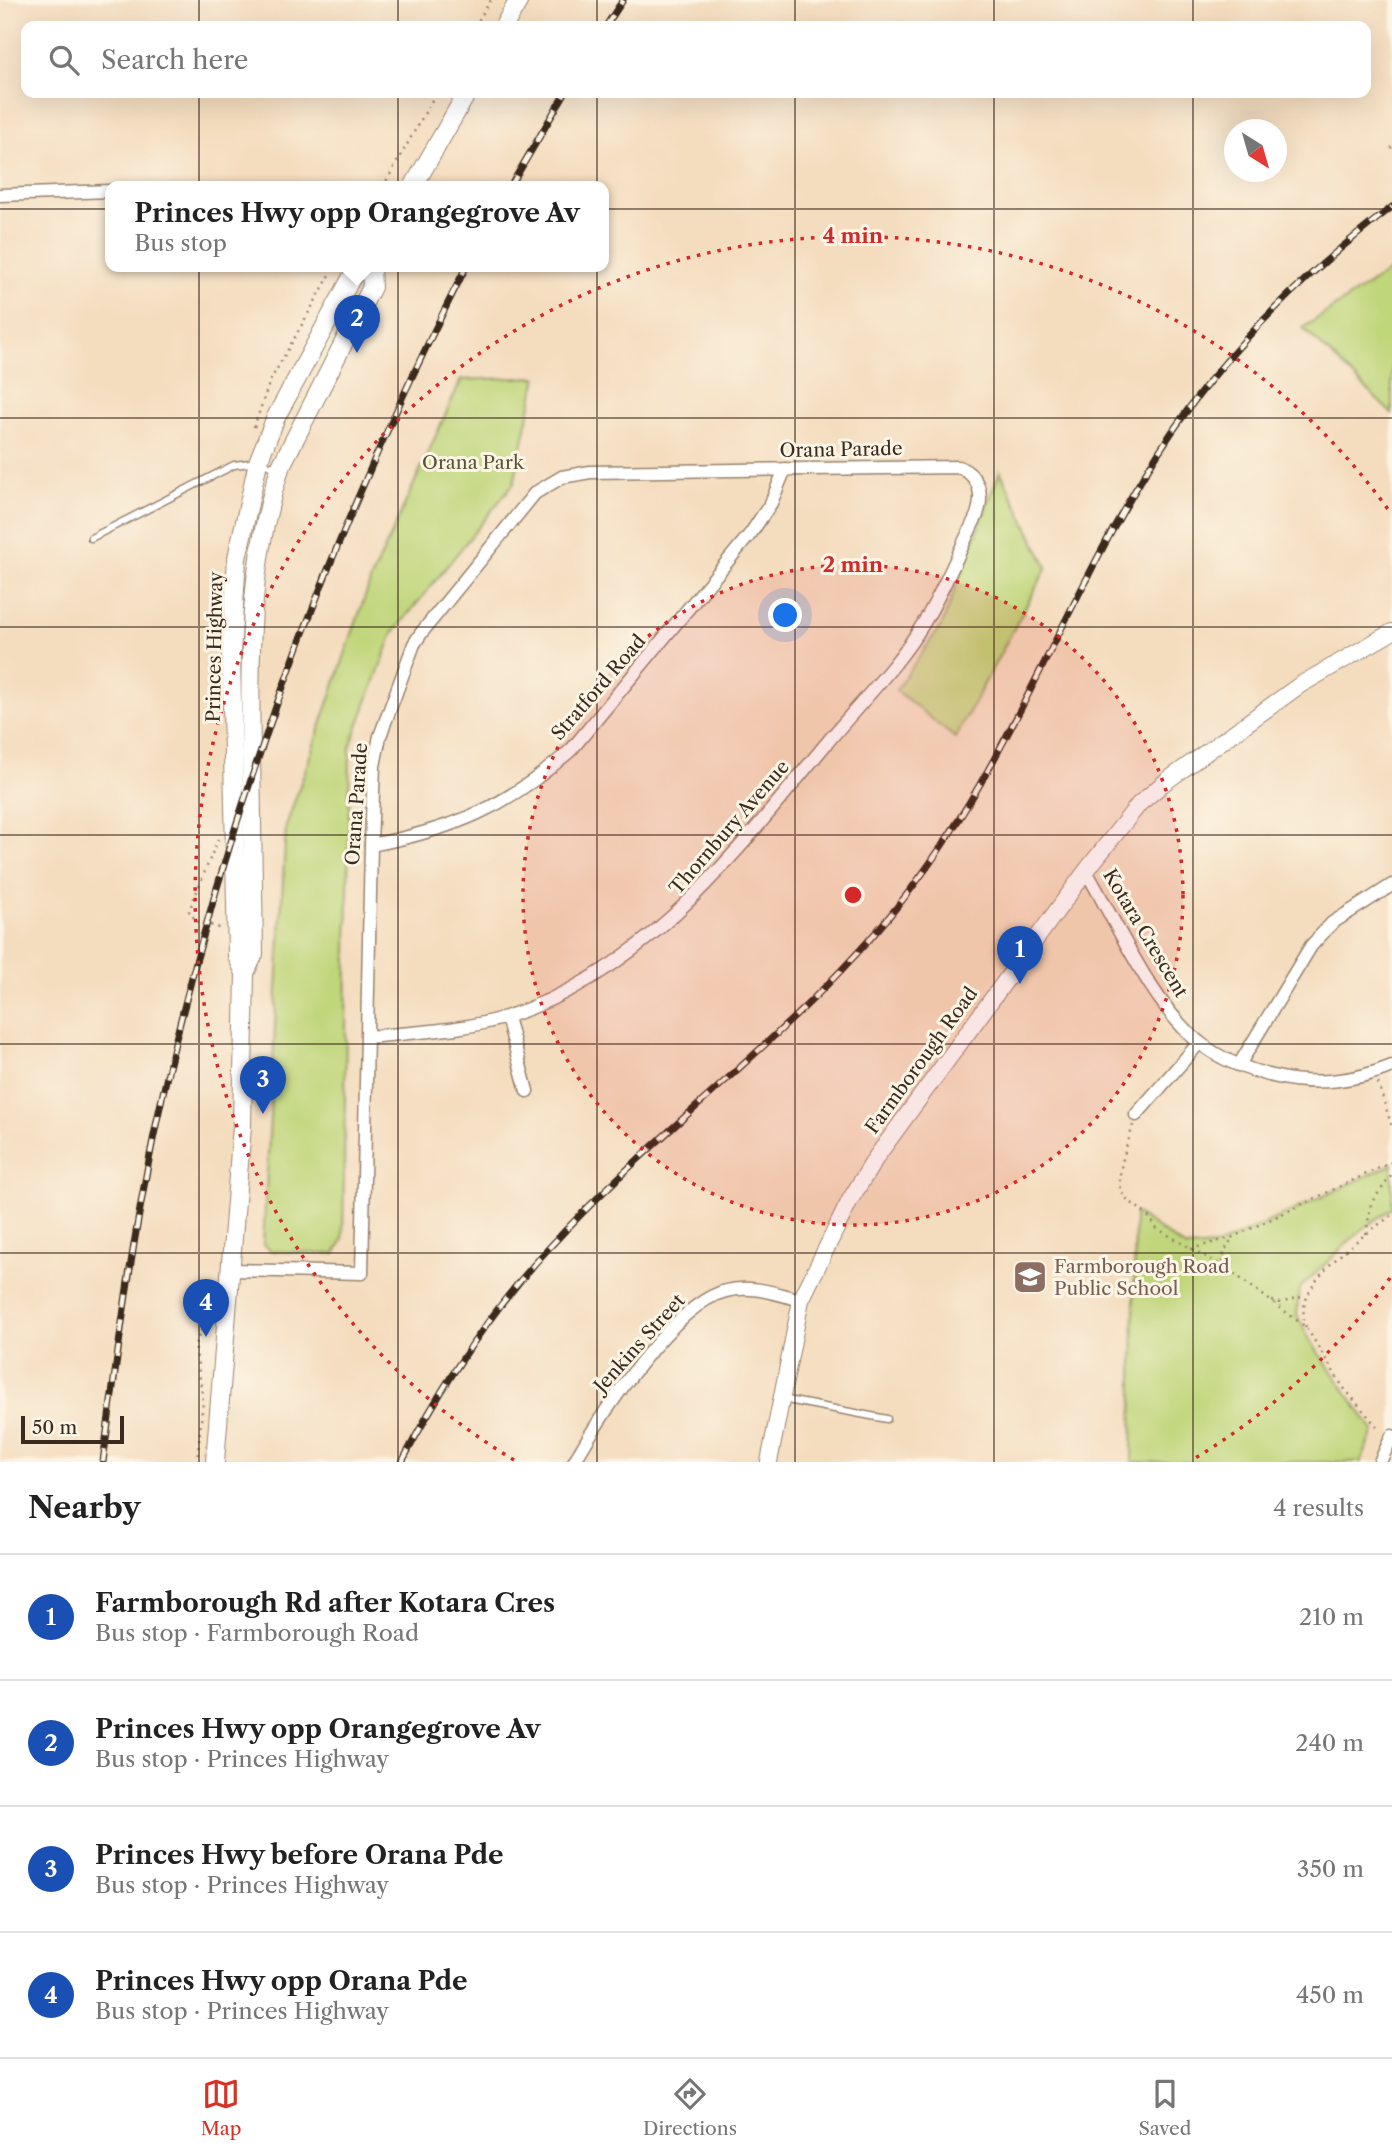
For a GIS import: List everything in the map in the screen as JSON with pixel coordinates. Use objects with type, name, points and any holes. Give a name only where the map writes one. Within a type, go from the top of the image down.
[{"type":"main road","points":[[508,21],[519,0]]},
{"type":"main road","points":[[416,181],[464,98]]},
{"type":"main road","name":"Princes Highway","points":[[245,973],[237,956],[232,604],[237,558],[258,462],[276,417],[357,272]]},
{"type":"main road","name":"Princes Highway","points":[[215,1462],[242,1126],[245,973],[254,954],[251,615],[261,541],[280,468],[372,287],[371,272]]},
{"type":"street","points":[[0,195],[105,191]]},
{"type":"street","name":"Orana Parade","points":[[232,1270],[362,1273],[371,845],[376,751],[414,644],[535,494],[562,477],[590,472],[958,467],[974,477]]},
{"type":"street","name":"Stratford Road","points":[[371,845],[443,829],[478,815],[540,777],[571,750],[751,533],[771,503],[785,469]]},
{"type":"street","name":"Thornbury Avenue","points":[[367,1037],[454,1028],[508,1017],[558,996],[620,960],[675,917],[724,866],[921,628],[977,515],[981,495],[974,477]]},
{"type":"street","name":"Farmborough Road","points":[[769,1462],[801,1300],[850,1200],[877,1156],[1086,871],[1139,804],[1165,782],[1321,672],[1392,632]]},
{"type":"street","name":"Kotara Crescent","points":[[1086,871],[1151,983],[1199,1043],[1239,1065],[1305,1082],[1375,1073],[1392,1066]]},
{"type":"street","points":[[1239,1065],[1311,946],[1332,923],[1392,884]]},
{"type":"street","points":[[508,1017],[527,1091]]},
{"type":"street","points":[[1136,1115],[1199,1043]]},
{"type":"street","name":"Jenkins Street","points":[[574,1462],[599,1418],[634,1372],[697,1305],[712,1295],[746,1288],[801,1300]]},
{"type":"street","points":[[1380,1462],[1391,1439]]},
{"type":"lane","points":[[91,538],[234,465],[258,462],[280,468]]},
{"type":"lane","points":[[780,1398],[887,1419]]},
{"type":"path","points":[[478,21],[491,0]]},
{"type":"path","points":[[386,181],[433,98]]},
{"type":"path","points":[[195,921],[224,930]]},
{"type":"path","points":[[1375,1073],[1392,1127]]},
{"type":"path","points":[[1136,1115],[1119,1183],[1122,1195],[1152,1219],[1156,1228],[1229,1270],[1306,1327]]},
{"type":"path","points":[[1191,1249],[1233,1237],[1392,1162]]},
{"type":"path","points":[[1366,1234],[1371,1203],[1392,1175]]},
{"type":"path","points":[[1391,1439],[1343,1387],[1302,1316],[1305,1296],[1334,1263],[1392,1215]]},
{"type":"path","points":[[1229,1270],[1223,1263],[1224,1252],[1233,1237]]},
{"type":"path","points":[[1269,1300],[1280,1303],[1305,1296]]},
{"type":"path","points":[[197,1462],[202,1401],[195,1344],[210,1312]]},
{"type":"green space","points":[[1392,269],[1392,414],[1303,328]]},
{"type":"green space","name":"Orana Park","points":[[537,377],[514,483],[393,633],[350,747],[343,1239],[335,1254],[271,1251],[263,1245],[286,826],[371,579],[461,380]]},
{"type":"green space","points":[[1000,471],[1047,567],[955,738],[896,690],[942,624]]},
{"type":"green space","points":[[1392,1164],[1392,1208],[1361,1230],[1299,1289],[1297,1315],[1309,1339],[1374,1431],[1361,1462],[1132,1462],[1135,1213],[1186,1248],[1217,1246]]},
{"type":"railway","points":[[609,21],[623,0]]},
{"type":"railway","points":[[514,181],[562,98]]},
{"type":"railway","points":[[402,1462],[433,1405],[468,1351],[526,1273],[592,1203],[827,985],[911,889],[949,835],[983,779],[1104,545],[1137,488],[1195,399],[1273,310],[1330,257],[1392,207]]},
{"type":"railway","points":[[103,1462],[130,1268],[156,1124],[193,971],[223,867],[292,662],[331,562],[373,462],[464,272]]},
{"type":"place","name":"Princes Hwy opp Orangegrove Av","points":[[357,353]]},
{"type":"place","name":"Farmborough Rd after Kotara Cres","points":[[1020,984]]},
{"type":"place","name":"Princes Hwy before Orana Pde","points":[[263,1114]]},
{"type":"place","name":"Farmborough Road Public School","points":[[1030,1277]]},
{"type":"place","name":"Princes Hwy opp Orana Pde","points":[[206,1337]]}]
